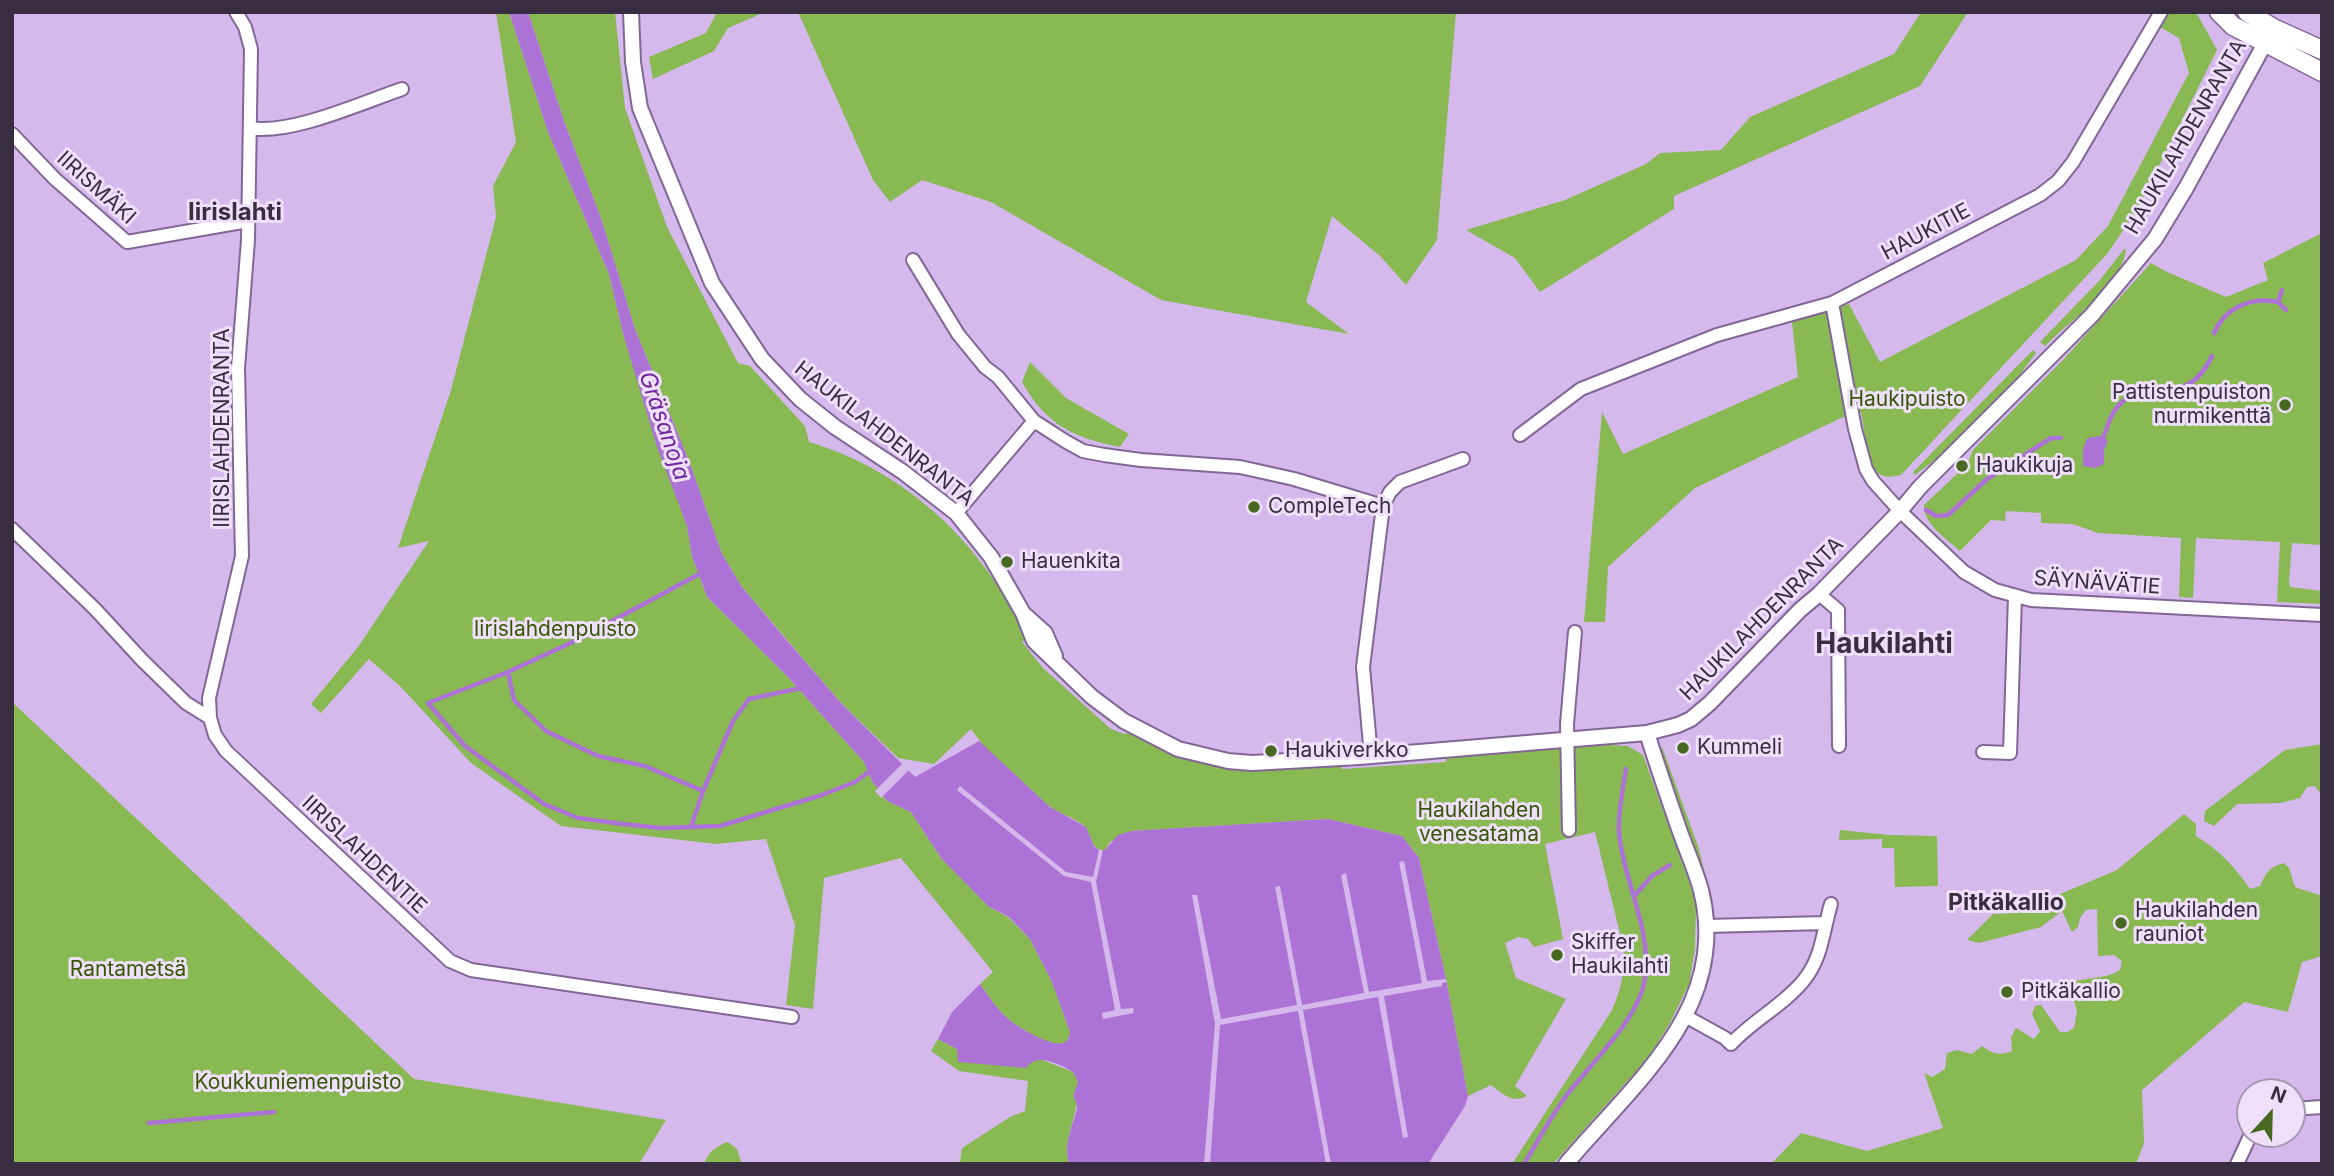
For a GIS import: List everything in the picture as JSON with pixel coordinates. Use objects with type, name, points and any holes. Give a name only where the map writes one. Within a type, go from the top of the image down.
[{"type":"main road","points":[[2219,12],[2233,26],[2322,50]]},
{"type":"main road","points":[[2247,12],[2269,36],[2322,72]]},
{"type":"street","name":"IIRISLAHDENRANTA","points":[[210,718],[209,698],[242,556],[238,368],[246,280],[251,50],[245,27],[236,12]]},
{"type":"street","name":"HAUKILAHDENRANTA","points":[[631,12],[633,62],[640,108],[712,284],[762,359],[800,399],[835,427],[903,472],[956,513],[990,557],[1023,613],[1045,633],[1057,661],[1092,697],[1124,721],[1152,737],[1188,752],[1228,761],[1252,762],[1569,741],[1647,733],[1691,719],[1727,687],[1899,512],[1920,487],[2092,315],[2155,239],[2269,36]]},
{"type":"street","name":"HAUKITIE","points":[[1832,303],[2040,195],[2058,181],[2073,162],[2161,12]]},
{"type":"street","points":[[250,128],[286,128],[402,89]]},
{"type":"street","name":"IIRISMÄKI","points":[[12,134],[55,179],[127,242],[248,221]]},
{"type":"street","points":[[913,260],[958,334],[985,367],[1005,385],[1034,421],[1083,451],[1142,460],[1240,467],[1294,479],[1383,506]]},
{"type":"street","points":[[1520,435],[1581,389],[1717,335],[1832,303],[1851,410],[1866,469],[1872,481],[1899,512]]},
{"type":"street","points":[[956,513],[1034,421]]},
{"type":"street","points":[[1371,756],[1363,667],[1383,506],[1390,492],[1400,482],[1463,458]]},
{"type":"street","name":"SÄYNÄVÄTIE","points":[[1899,512],[1964,572],[1995,590],[2031,600],[2322,615]]},
{"type":"street","points":[[12,529],[87,601],[186,703],[210,718]]},
{"type":"street","points":[[1819,594],[1838,610],[1839,746]]},
{"type":"street","points":[[1983,752],[2010,753],[2015,596]]},
{"type":"street","points":[[1569,830],[1567,724],[1575,632]]},
{"type":"street","name":"IIRISLAHDENTIE","points":[[210,718],[215,735],[226,751],[424,938],[459,967],[792,1017]]},
{"type":"street","points":[[1566,1164],[1665,1052],[1686,1017],[1701,975],[1707,926],[1701,889],[1647,733]]},
{"type":"street","points":[[1686,1017],[1731,1044],[1805,980],[1822,945],[1831,904]]},
{"type":"street","points":[[1707,926],[1826,923]]},
{"type":"street","points":[[2237,1164],[2244,1148]]},
{"type":"green space","name":"Iirislahdenpuisto","points":[[496,12],[509,12],[548,132],[609,274],[624,337],[687,526],[692,556],[707,597],[787,676],[864,762],[872,781],[887,801],[911,812],[941,858],[988,906],[1008,917],[1030,939],[1052,982],[1070,1032],[1064,1043],[1055,1044],[1031,1034],[1009,1020],[998,1009],[980,984],[993,972],[901,858],[824,878],[813,1009],[786,1005],[795,925],[766,839],[716,844],[561,826],[471,763],[401,687],[369,659],[321,713],[311,704],[358,647],[429,541],[398,548],[451,390],[496,217],[493,186],[516,142]]},
{"type":"green space","name":"Haukilahden venesatama","points":[[528,12],[615,12],[625,108],[667,227],[738,363],[750,366],[805,426],[809,442],[845,455],[879,472],[939,516],[966,543],[989,573],[1026,639],[1022,642],[1043,668],[1111,729],[1124,734],[1130,733],[1164,749],[1204,761],[1339,762],[1342,769],[1446,762],[1445,755],[1608,745],[1628,746],[1643,755],[1696,901],[1695,949],[1689,984],[1649,1057],[1553,1164],[1512,1164],[1612,1010],[1623,973],[1624,950],[1595,832],[1545,844],[1563,939],[1534,947],[1528,939],[1518,937],[1505,943],[1516,978],[1566,999],[1515,1086],[1527,1096],[1512,1098],[1491,1085],[1468,1096],[1419,858],[1402,836],[1328,819],[1131,831],[1110,842],[1105,850],[1096,847],[1082,824],[1053,808],[1029,790],[996,759],[971,729],[934,764],[898,758],[841,703],[742,587],[722,554],[689,461],[635,329],[602,221],[564,121]]},
{"type":"green space","points":[[717,12],[765,12],[728,28],[714,51],[653,79],[649,57],[706,33]]},
{"type":"green space","points":[[798,12],[1456,12],[1437,240],[1406,285],[1380,256],[1332,216],[1306,302],[1349,334],[1161,300],[991,202],[922,180],[890,202],[873,180]]},
{"type":"green space","points":[[1921,12],[1968,12],[1920,86],[1674,196],[1674,209],[1540,292],[1515,258],[1466,230],[1565,200],[1646,164],[1660,153],[1721,150],[1750,117],[1894,54]]},
{"type":"green space","name":"Haukipuisto","points":[[2165,12],[2196,12],[2217,50],[2137,210],[2107,254],[1901,475],[1883,476],[1874,468],[1861,412],[1841,418],[1695,488],[1608,567],[1605,622],[1584,622],[1602,412],[1623,454],[1798,377],[1792,322],[1849,304],[1880,362],[2076,260],[2108,226],[2189,73],[2179,38],[2160,27]]},
{"type":"green space","points":[[2322,233],[2322,545],[2292,543],[2289,581],[2290,587],[2322,591],[2322,604],[2277,602],[2280,542],[2196,538],[2193,598],[2179,597],[2181,538],[2098,533],[2073,524],[2041,523],[2041,513],[2006,511],[2005,521],[1991,520],[1960,551],[1927,519],[1924,505],[1959,472],[1964,472],[1973,450],[2063,360],[2151,263],[2226,297],[2268,280],[2263,263]]},
{"type":"green space","points":[[2124,249],[2126,250],[2122,264],[2105,290],[2045,346],[2040,342],[2100,280]]},
{"type":"green space","points":[[2033,350],[2036,353],[2010,388],[1957,443],[1915,475],[1913,472]]},
{"type":"green space","points":[[1030,362],[1066,398],[1129,434],[1120,447],[1075,434],[1051,419],[1031,397],[1022,382]]},
{"type":"green space","points":[[12,702],[414,1079],[666,1120],[639,1164],[12,1164]]},
{"type":"green space","points":[[2322,744],[2322,796],[2315,786],[2307,787],[2300,798],[2281,803],[2237,804],[2214,826],[2204,821],[2205,811],[2285,750]]},
{"type":"green space","points":[[1662,747],[1698,846],[1713,904],[1709,905],[1694,848],[1660,756]]},
{"type":"green space","points":[[2184,814],[2196,824],[2196,836],[2226,860],[2250,889],[2260,886],[2269,871],[2284,863],[2289,868],[2295,887],[2322,896],[2322,956],[2302,962],[2288,1012],[2244,1002],[2142,1090],[2144,1143],[2136,1164],[1771,1164],[1801,1133],[1867,1151],[1943,1128],[1924,1073],[1932,1077],[1945,1069],[1947,1053],[1957,1050],[1972,1054],[1982,1046],[1997,1053],[2012,1051],[2011,1037],[2016,1028],[2034,1039],[2040,1031],[2032,1014],[2035,1006],[2041,1005],[2060,1032],[2074,1028],[2077,1011],[2070,987],[2072,982],[2115,973],[2120,970],[2122,961],[2114,955],[2098,956],[2097,909],[2086,910],[2078,927],[2072,932],[2062,911],[2041,927],[1979,943],[1967,940],[1993,914],[2015,913],[2117,870]]},
{"type":"green space","points":[[1840,830],[1937,836],[1938,886],[1895,887],[1894,848],[1882,848],[1882,839],[1839,840]]},
{"type":"green space","points":[[938,1039],[957,1049],[1031,1061],[1040,1059],[1073,1072],[1078,1082],[1078,1093],[1068,1143],[1070,1164],[960,1162],[962,1148],[1010,1117],[1025,1111],[1028,1081],[959,1071],[931,1051]]},
{"type":"green space","points":[[728,1142],[737,1149],[742,1164],[704,1164],[713,1150]]},
{"type":"water","name":"Gräsanoja","points":[[509,12],[528,12],[564,121],[602,221],[635,329],[689,461],[722,554],[742,587],[841,703],[915,777],[979,741],[1050,807],[1086,827],[1094,846],[1099,850],[1105,850],[1118,835],[1131,831],[1328,819],[1402,836],[1419,858],[1468,1096],[1465,1106],[1428,1164],[1070,1164],[1067,1151],[1077,1109],[1074,1095],[1078,1082],[1073,1072],[1042,1060],[1031,1063],[1026,1068],[958,1062],[957,1049],[938,1039],[952,1012],[980,984],[1005,1016],[1034,1035],[1060,1044],[1069,1038],[1070,1032],[1052,982],[1030,939],[1009,917],[988,906],[941,858],[911,812],[887,801],[872,781],[864,762],[787,676],[707,597],[692,556],[687,526],[656,444],[624,337],[609,274],[548,132]]},
{"type":"water","points":[[2100,436],[2108,440],[2104,451],[2104,464],[2095,468],[2083,466],[2083,450],[2087,438]]},
{"type":"pier","points":[[905,761],[911,768],[881,798],[875,791]]},
{"type":"pier","points":[[960,786],[1066,872],[1093,877],[1099,850],[1103,850],[1096,882],[1121,1009],[1133,1008],[1134,1013],[1103,1019],[1102,1013],[1115,1010],[1091,882],[1064,876],[957,790]]},
{"type":"pier","points":[[1404,861],[1427,981],[1446,979],[1447,982],[1442,983],[1442,986],[1384,996],[1408,1137],[1403,1138],[1378,997],[1303,1010],[1331,1164],[1326,1164],[1298,1011],[1220,1025],[1210,1164],[1204,1164],[1215,1024],[1192,895],[1197,895],[1221,1019],[1297,1005],[1275,887],[1280,886],[1302,1005],[1364,993],[1341,875],[1346,873],[1369,992],[1422,983],[1399,862]]},
{"type":"waterway","points":[[2214,333],[2232,311],[2258,301],[2278,302],[2282,290]]},
{"type":"waterway","points":[[2278,302],[2286,310]]},
{"type":"waterway","points":[[2103,438],[2112,415],[2121,403],[2145,391],[2180,387],[2191,382],[2202,373],[2212,356]]},
{"type":"waterway","points":[[1926,510],[1936,516],[1948,515],[1987,479],[2051,438],[2061,438]]},
{"type":"waterway","points":[[703,572],[577,640],[508,672],[428,703],[465,746],[544,804],[578,818],[661,828],[720,826],[822,795],[855,782],[873,769]]},
{"type":"waterway","points":[[508,672],[514,700],[546,731],[598,756],[645,766],[703,791],[691,827]]},
{"type":"waterway","points":[[703,791],[733,721],[749,699],[801,688]]},
{"type":"waterway","points":[[1524,1164],[1560,1104],[1613,1040],[1634,1009],[1645,978],[1646,959],[1641,923],[1619,832],[1626,769]]},
{"type":"waterway","points":[[1634,896],[1652,876],[1670,865]]},
{"type":"waterway","points":[[149,1123],[274,1112]]},
{"type":"place","name":"Pattistenpuiston nurmikenttä","points":[[2285,405]]},
{"type":"place","name":"Haukikuja","points":[[1962,466]]},
{"type":"place","name":"CompleTech","points":[[1254,507]]},
{"type":"place","name":"Hauenkita","points":[[1007,562]]},
{"type":"place","name":"Kummeli","points":[[1683,748]]},
{"type":"place","name":"Haukiverkko","points":[[1271,751]]},
{"type":"place","name":"Haukilahden rauniot","points":[[2121,923]]},
{"type":"place","name":"Skiffer Haukilahti","points":[[1557,955]]},
{"type":"place","name":"Pitkäkallio","points":[[2007,992]]},
{"type":"district","name":"Iirislahti","points":[[235,213]]},
{"type":"district","name":"Haukilahti","points":[[1884,645]]},
{"type":"district","name":"Pitkäkallio","points":[[2006,903]]},
{"type":"park label","name":"Rantametsä","points":[[128,970]]},
{"type":"park label","name":"Koukkuniemenpuisto","points":[[298,1083]]}]
